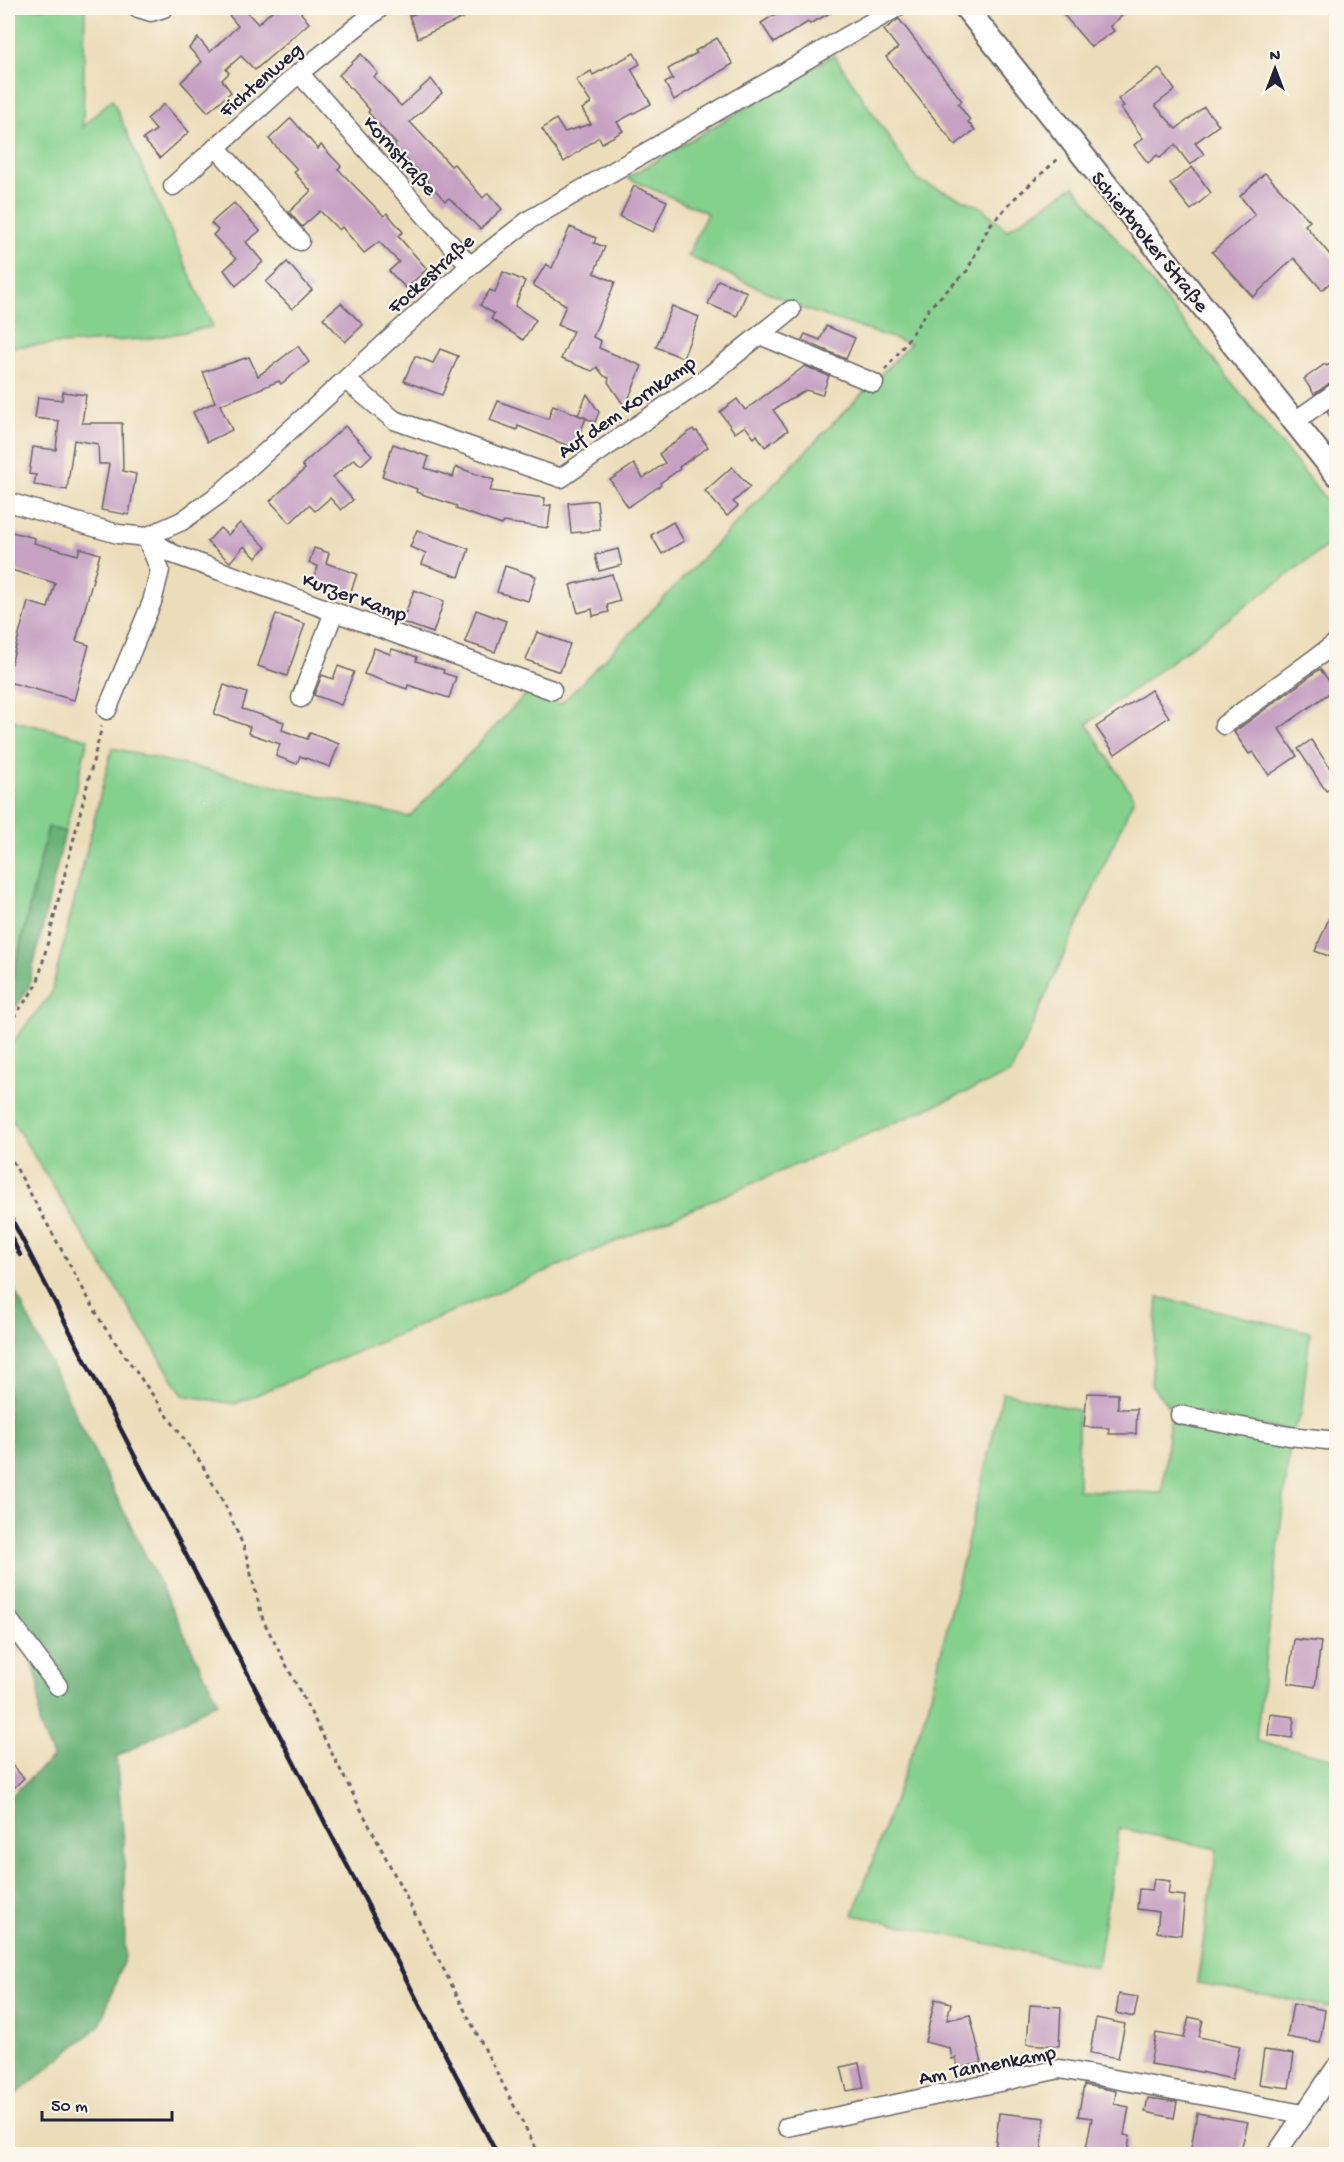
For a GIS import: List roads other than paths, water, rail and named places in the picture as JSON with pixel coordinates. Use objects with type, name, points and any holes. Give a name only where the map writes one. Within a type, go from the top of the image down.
[{"type":"main road","name":"Schierbroker Straße","points":[[966,8],[1336,474]]},
{"type":"street","points":[[138,8],[151,12],[164,8]]},
{"type":"street","name":"Fichtenweg","points":[[173,186],[299,74],[380,8]]},
{"type":"street","name":"Fockestraße","points":[[146,537],[182,521],[221,493],[470,266],[529,220],[896,8]]},
{"type":"street","name":"Kornstraße","points":[[299,74],[470,266]]},
{"type":"street","points":[[216,147],[300,241]]},
{"type":"street","name":"Auf dem Kornkamp","points":[[346,380],[394,420],[561,478],[705,379],[790,310]]},
{"type":"street","points":[[760,335],[874,383]]},
{"type":"street","points":[[1295,421],[1336,392]]},
{"type":"street","points":[[8,502],[118,534],[146,537],[160,570],[152,602],[107,710]]},
{"type":"street","name":"Kurzer Kamp","points":[[146,537],[173,555],[552,690]]},
{"type":"street","points":[[301,698],[334,612]]},
{"type":"street","points":[[1224,725],[1336,643]]},
{"type":"street","points":[[1180,1415],[1288,1436],[1336,1441]]},
{"type":"street","points":[[8,1620],[58,1686]]},
{"type":"street","points":[[1276,2154],[1336,2067]]},
{"type":"street","name":"Am Tannenkamp","points":[[787,2127],[1060,2069],[1303,2114]]},
{"type":"railway","points":[[8,1212],[497,2154]]},
{"type":"railway","points":[[8,1231],[20,1255]]}]
